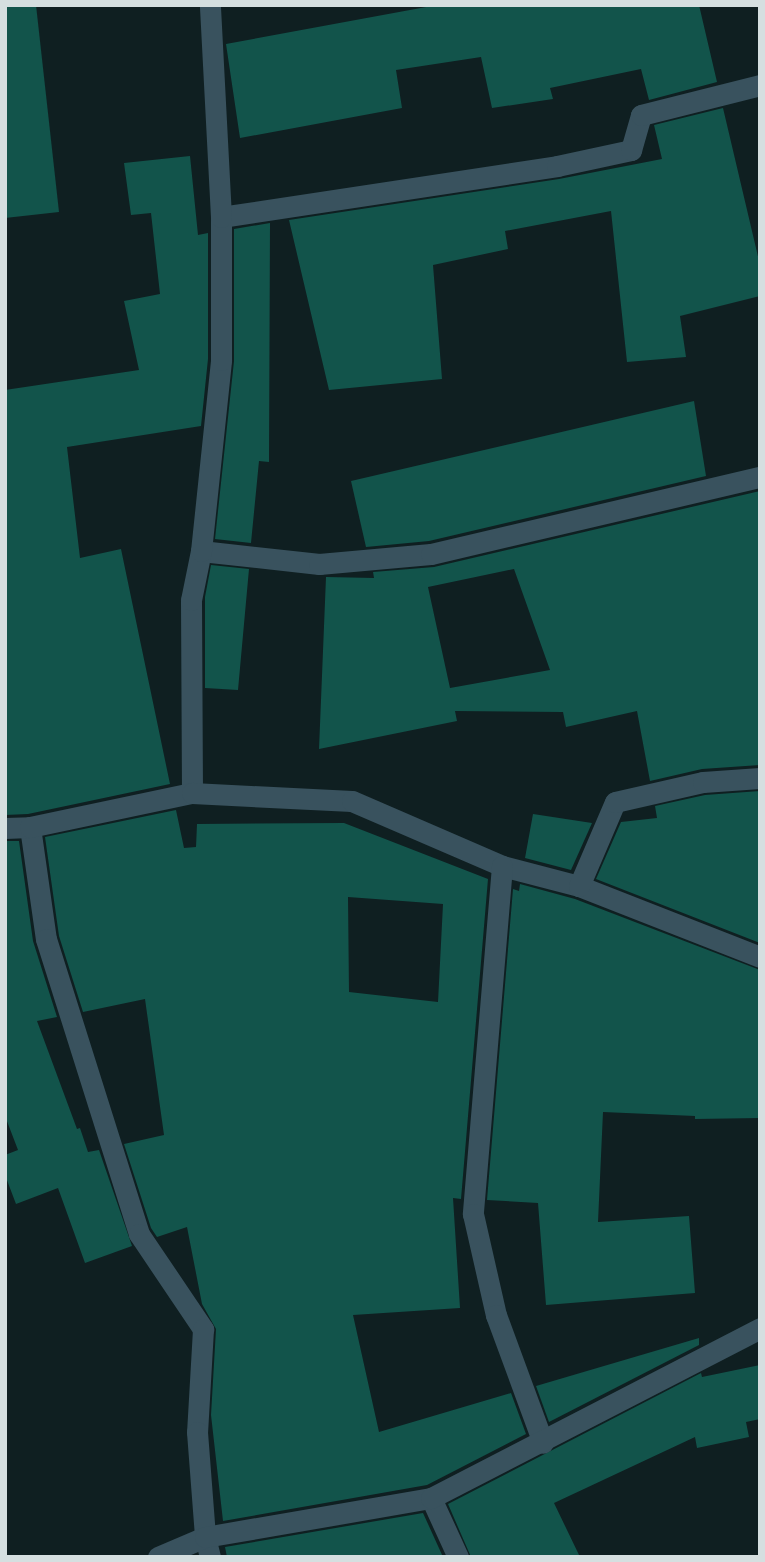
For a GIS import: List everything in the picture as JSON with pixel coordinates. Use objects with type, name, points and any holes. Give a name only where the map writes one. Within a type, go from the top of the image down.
[{"type":"street","points":[[192,793],[191,600],[201,551],[221,360],[221,217],[210,5]]},
{"type":"street","points":[[221,217],[557,166],[631,150],[641,115],[760,85]]},
{"type":"street","points":[[201,551],[319,564],[432,554],[760,477]]},
{"type":"street","points":[[579,886],[615,802],[703,782],[760,778]]},
{"type":"street","points":[[5,828],[30,827],[192,793],[352,802],[502,866],[579,886],[760,957]]},
{"type":"street","points":[[30,827],[46,939],[139,1234],[203,1329],[197,1432],[208,1547]]},
{"type":"street","points":[[502,866],[474,1214],[496,1315],[542,1443]]},
{"type":"street","points":[[159,1557],[432,1498],[760,1328]]},
{"type":"street","points":[[432,1498],[458,1557]]},
{"type":"building","points":[[5,5],[36,5],[59,212],[5,218]]},
{"type":"building","points":[[437,5],[699,5],[717,82],[649,100],[641,69],[550,88],[553,99],[492,108],[481,57],[396,70],[402,108],[240,138],[226,44]]},
{"type":"building","points":[[723,108],[760,265],[760,296],[680,316],[686,357],[627,362],[611,211],[505,231],[508,249],[433,265],[442,379],[329,390],[289,220],[559,179],[662,159],[654,125]]},
{"type":"building","points":[[190,156],[198,235],[208,233],[208,359],[201,426],[67,447],[80,558],[121,549],[170,784],[28,814],[5,815],[5,390],[139,370],[124,301],[160,294],[151,213],[131,215],[124,163]]},
{"type":"building","points":[[270,223],[269,462],[259,461],[251,543],[215,539],[234,361],[234,229]]},
{"type":"building","points":[[694,401],[706,476],[429,541],[366,547],[351,481]]},
{"type":"building","points":[[760,491],[760,765],[702,769],[650,781],[637,711],[566,727],[563,712],[455,711],[457,721],[319,749],[326,577],[374,578],[373,572],[434,567]],"holes":[[[514,569],[550,670],[450,688],[428,587]]]},
{"type":"building","points":[[211,565],[249,569],[238,690],[205,688],[205,597]]},
{"type":"building","points":[[760,791],[760,943],[596,879],[621,822],[657,818],[655,806],[705,795]]},
{"type":"building","points":[[176,810],[184,848],[196,847],[197,824],[344,823],[488,879],[461,1199],[453,1198],[460,1308],[353,1315],[379,1432],[511,1393],[526,1434],[427,1485],[223,1521],[211,1415],[216,1329],[202,1304],[187,1227],[157,1237],[151,1228],[124,1144],[164,1135],[145,999],[83,1012],[59,936],[45,837]],"holes":[[[348,897],[443,904],[438,1002],[349,992]]]},
{"type":"building","points":[[533,814],[592,823],[571,870],[525,858]]},
{"type":"building","points":[[5,841],[19,841],[33,941],[57,1017],[37,1021],[88,1152],[99,1150],[132,1246],[85,1263],[58,1188],[16,1204],[5,1175],[5,1155],[18,1150],[5,1116]]},
{"type":"building","points":[[520,884],[575,899],[760,970],[760,1118],[695,1119],[695,1116],[603,1112],[598,1222],[689,1216],[695,1293],[546,1305],[538,1203],[487,1200],[513,889],[519,891]]},
{"type":"building","points":[[699,1338],[699,1345],[549,1422],[536,1386]]},
{"type":"building","points":[[760,1365],[760,1419],[746,1422],[749,1437],[697,1448],[695,1437],[554,1503],[580,1557],[471,1557],[448,1504],[701,1373],[702,1377]]},
{"type":"building","points":[[423,1513],[443,1557],[227,1557],[225,1547]]}]
